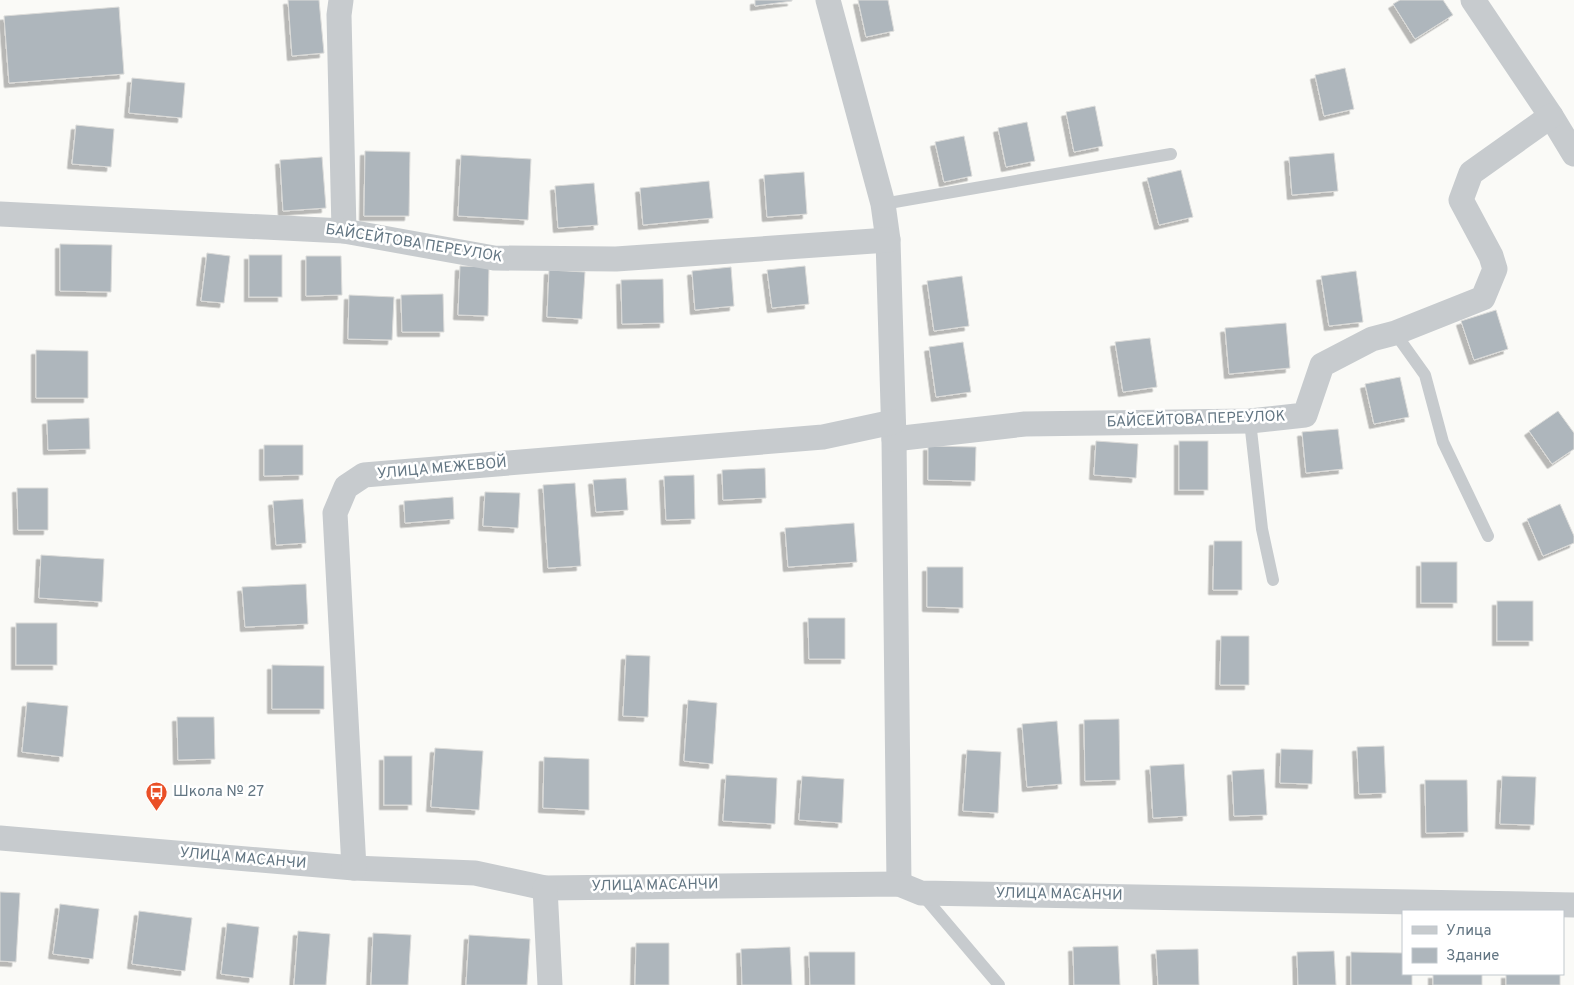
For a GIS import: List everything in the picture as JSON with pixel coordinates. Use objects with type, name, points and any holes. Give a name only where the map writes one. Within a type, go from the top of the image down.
[{"type":"street","points":[[341,0],[339,15],[344,231]]},
{"type":"street","points":[[828,0],[883,204],[888,240],[910,888]]},
{"type":"street","points":[[1473,0],[1551,116],[1574,154]]},
{"type":"street","name":"БАЙСЕЙТОВА ПЕРЕУЛОК","points":[[894,431],[1025,424],[1250,421],[1305,415],[1322,365],[1372,339],[1395,333],[1483,298],[1495,269],[1491,256],[1460,200],[1472,173],[1551,116]]},
{"type":"street","name":"БАЙСЕЙТОВА ПЕРЕУЛОК","points":[[0,214],[344,231],[494,258],[616,259],[888,240]]},
{"type":"street","name":"УЛИЦА МЕЖЕВОЙ","points":[[354,868],[335,513],[346,487],[364,475],[894,431]]},
{"type":"street","name":"УЛИЦА МАСАНЧИ","points":[[0,838],[354,868],[475,873],[545,888],[910,888],[1574,905]]},
{"type":"street","points":[[545,888],[550,985]]},
{"type":"lane","points":[[883,204],[1171,154]]},
{"type":"lane","points":[[1395,333],[1425,375],[1443,442],[1488,536]]},
{"type":"lane","points":[[1250,421],[1262,529],[1273,580]]},
{"type":"lane","points":[[910,888],[999,985]]},
{"type":"building","points":[[288,0],[319,0],[324,53],[292,56]]},
{"type":"building","points":[[755,0],[792,0],[792,1],[755,6]]},
{"type":"building","points":[[858,0],[888,0],[894,31],[866,37]]},
{"type":"building","points":[[1400,0],[1443,0],[1453,15],[1415,39],[1393,4]]},
{"type":"building","points":[[119,7],[124,74],[9,83],[4,16]]},
{"type":"building","points":[[1345,68],[1354,109],[1324,116],[1315,75]]},
{"type":"building","points":[[132,78],[185,83],[182,118],[129,113]]},
{"type":"building","points":[[1095,106],[1103,146],[1074,152],[1066,112]]},
{"type":"building","points":[[1027,122],[1035,161],[1006,167],[998,128]]},
{"type":"building","points":[[76,125],[114,129],[111,167],[72,164]]},
{"type":"building","points":[[964,136],[972,176],[944,182],[935,142]]},
{"type":"building","points":[[365,151],[410,152],[409,216],[364,216]]},
{"type":"building","points":[[1334,153],[1338,191],[1292,195],[1289,157]]},
{"type":"building","points":[[461,155],[531,159],[528,220],[458,216]]},
{"type":"building","points":[[322,157],[326,208],[283,211],[280,160]]},
{"type":"building","points":[[1181,170],[1193,217],[1159,225],[1147,178]]},
{"type":"building","points":[[804,172],[807,214],[767,217],[764,175]]},
{"type":"building","points":[[709,181],[713,218],[643,225],[640,188]]},
{"type":"building","points":[[594,183],[598,225],[558,228],[555,186]]},
{"type":"building","points":[[60,244],[112,245],[111,292],[60,291]]},
{"type":"building","points":[[207,253],[230,256],[224,303],[201,301]]},
{"type":"building","points":[[249,255],[282,255],[282,297],[249,297]]},
{"type":"building","points":[[306,256],[341,256],[342,295],[306,296]]},
{"type":"building","points":[[460,266],[489,267],[488,316],[458,315]]},
{"type":"building","points":[[805,266],[809,304],[772,308],[767,270]]},
{"type":"building","points":[[731,267],[734,306],[695,310],[692,271]]},
{"type":"building","points":[[549,270],[585,272],[582,319],[547,317]]},
{"type":"building","points":[[1356,271],[1363,322],[1329,326],[1321,276]]},
{"type":"building","points":[[962,276],[969,326],[934,331],[927,281]]},
{"type":"building","points":[[663,279],[664,323],[622,324],[621,280]]},
{"type":"building","points":[[443,294],[444,332],[402,332],[401,295]]},
{"type":"building","points":[[349,295],[394,297],[392,340],[348,339]]},
{"type":"building","points":[[1496,310],[1508,349],[1474,360],[1461,321]]},
{"type":"building","points":[[1286,323],[1290,368],[1229,374],[1225,328]]},
{"type":"building","points":[[1150,338],[1157,387],[1123,392],[1115,342]]},
{"type":"building","points":[[963,342],[971,392],[936,397],[929,347]]},
{"type":"building","points":[[36,350],[88,351],[88,398],[36,398]]},
{"type":"building","points":[[1400,377],[1409,417],[1374,424],[1365,384]]},
{"type":"building","points":[[1558,411],[1574,433],[1574,449],[1552,464],[1529,431]]},
{"type":"building","points":[[89,418],[90,449],[48,450],[47,420]]},
{"type":"building","points":[[1338,429],[1343,469],[1306,473],[1302,432]]},
{"type":"building","points":[[1096,441],[1138,444],[1136,478],[1094,475]]},
{"type":"building","points":[[1179,441],[1208,441],[1208,490],[1179,490]]},
{"type":"building","points":[[264,445],[303,445],[303,475],[264,476]]},
{"type":"building","points":[[928,446],[976,447],[975,481],[928,480]]},
{"type":"building","points":[[765,468],[766,498],[723,500],[722,470]]},
{"type":"building","points":[[694,475],[695,519],[666,520],[664,476]]},
{"type":"building","points":[[626,478],[628,510],[596,512],[593,480]]},
{"type":"building","points":[[575,483],[581,566],[548,568],[543,485]]},
{"type":"building","points":[[17,488],[48,488],[48,530],[18,530]]},
{"type":"building","points":[[485,492],[520,493],[518,528],[483,526]]},
{"type":"building","points":[[453,497],[454,519],[405,523],[404,501]]},
{"type":"building","points":[[303,499],[306,543],[276,545],[273,501]]},
{"type":"building","points":[[1560,504],[1574,536],[1574,543],[1543,556],[1527,519]]},
{"type":"building","points":[[854,523],[857,562],[788,567],[785,528]]},
{"type":"building","points":[[1214,541],[1242,541],[1242,590],[1213,590]]},
{"type":"building","points":[[41,555],[104,559],[102,602],[39,598]]},
{"type":"building","points":[[1421,562],[1457,562],[1457,603],[1421,603]]},
{"type":"building","points":[[927,567],[963,567],[963,608],[927,607]]},
{"type":"building","points":[[306,584],[308,624],[245,627],[242,587]]},
{"type":"building","points":[[1497,601],[1533,601],[1533,641],[1497,641]]},
{"type":"building","points":[[808,618],[845,618],[845,659],[809,659]]},
{"type":"building","points":[[16,623],[57,623],[57,665],[16,665]]},
{"type":"building","points":[[1221,636],[1249,636],[1249,685],[1220,685]]},
{"type":"building","points":[[626,655],[650,656],[648,717],[623,716]]},
{"type":"building","points":[[272,665],[324,666],[324,709],[272,709]]},
{"type":"building","points":[[688,700],[717,703],[713,764],[684,761]]},
{"type":"building","points":[[27,702],[68,706],[63,757],[22,752]]},
{"type":"building","points":[[177,717],[214,717],[215,759],[178,760]]},
{"type":"building","points":[[1119,719],[1120,780],[1085,781],[1084,720]]},
{"type":"building","points":[[1057,721],[1062,784],[1027,787],[1022,724]]},
{"type":"building","points":[[1384,746],[1386,793],[1359,794],[1357,747]]},
{"type":"building","points":[[435,748],[483,751],[479,810],[431,807]]},
{"type":"building","points":[[1281,749],[1313,750],[1312,784],[1280,783]]},
{"type":"building","points":[[967,750],[1001,752],[998,813],[963,811]]},
{"type":"building","points":[[384,756],[412,756],[412,805],[384,805]]},
{"type":"building","points":[[544,757],[589,759],[589,810],[543,808]]},
{"type":"building","points":[[1184,764],[1187,816],[1153,818],[1150,766]]},
{"type":"building","points":[[1264,769],[1267,815],[1234,816],[1232,771]]},
{"type":"building","points":[[726,775],[777,778],[775,824],[723,821]]},
{"type":"building","points":[[802,776],[844,779],[842,823],[799,820]]},
{"type":"building","points":[[1502,776],[1536,777],[1534,825],[1500,824]]},
{"type":"building","points":[[1425,780],[1467,780],[1468,832],[1426,833]]},
{"type":"building","points":[[0,892],[20,893],[16,962],[0,961]]},
{"type":"building","points":[[60,904],[99,909],[93,959],[53,954]]},
{"type":"building","points":[[139,911],[192,918],[185,971],[132,964]]},
{"type":"building","points":[[227,923],[259,927],[253,978],[221,974]]},
{"type":"building","points":[[298,931],[330,934],[326,985],[294,985]]},
{"type":"building","points":[[373,933],[411,935],[408,985],[371,985]]},
{"type":"building","points":[[469,935],[530,939],[527,985],[466,985]]},
{"type":"building","points":[[636,943],[669,943],[669,985],[635,985]]},
{"type":"building","points":[[1118,946],[1120,985],[1074,985],[1073,947]]},
{"type":"building","points":[[790,947],[792,985],[742,985],[741,949]]},
{"type":"building","points":[[1198,949],[1199,985],[1158,985],[1156,950]]},
{"type":"building","points":[[1334,951],[1336,985],[1298,985],[1297,952]]},
{"type":"building","points":[[809,952],[855,952],[855,985],[810,985]]},
{"type":"building","points":[[1351,952],[1402,953],[1402,975],[1412,975],[1412,985],[1351,985]]},
{"type":"building","points":[[1433,975],[1482,975],[1482,985],[1433,985]]},
{"type":"building","points":[[1506,975],[1560,975],[1560,985],[1506,985]]},
{"type":"place","name":"Школа № 27","points":[[157,811]]}]
